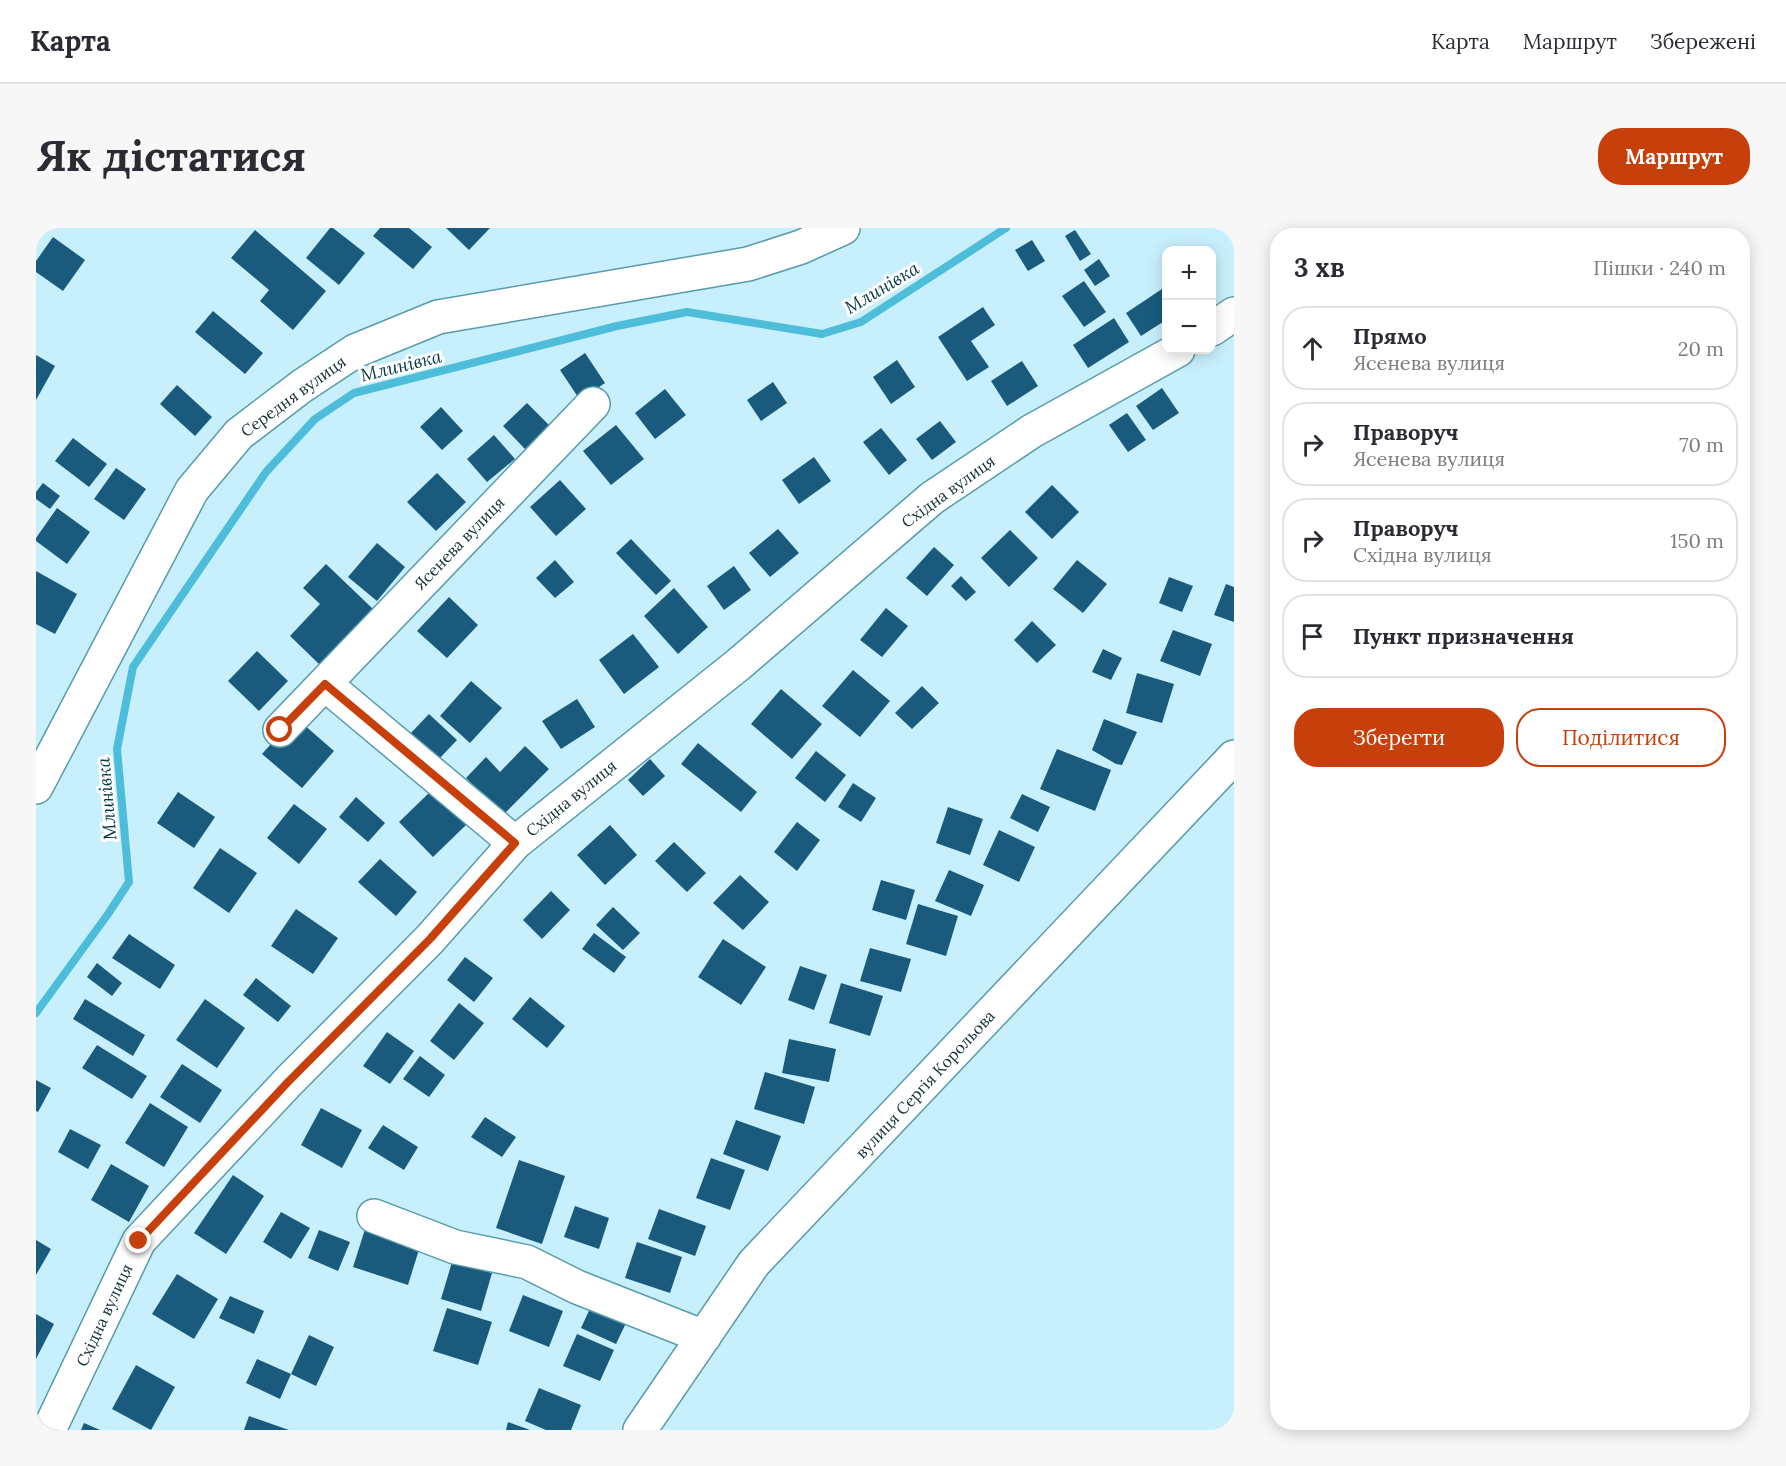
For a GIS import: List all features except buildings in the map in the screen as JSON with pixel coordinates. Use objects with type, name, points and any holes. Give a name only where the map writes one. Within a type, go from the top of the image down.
[{"type":"street","name":"Середня вулиця","points":[[36,787],[192,490],[239,434],[302,386],[355,351],[438,317],[748,264],[801,247],[843,228]]},
{"type":"street","points":[[1216,326],[1234,314]]},
{"type":"street","name":"Східна вулиця","points":[[49,1430],[139,1241],[288,1082],[430,939],[515,843],[739,664],[932,498],[1032,431],[1171,354]]},
{"type":"street","name":"Ясенева вулиця","points":[[280,730],[592,404]]},
{"type":"street","points":[[325,684],[515,843]]},
{"type":"street","name":"вулиця Сергія Корольова","points":[[640,1430],[754,1263],[1234,757]]},
{"type":"street","points":[[374,1216],[455,1247],[527,1262],[577,1287],[704,1337]]},
{"type":"waterway","name":"Млинівка","points":[[36,1013],[129,882],[117,749],[133,667],[266,472],[315,419],[354,393],[617,326],[687,312],[822,334],[861,322],[1006,228]]},
{"type":"route","points":[[139,1241],[288,1082],[430,939],[515,843],[325,684],[280,730]]}]
